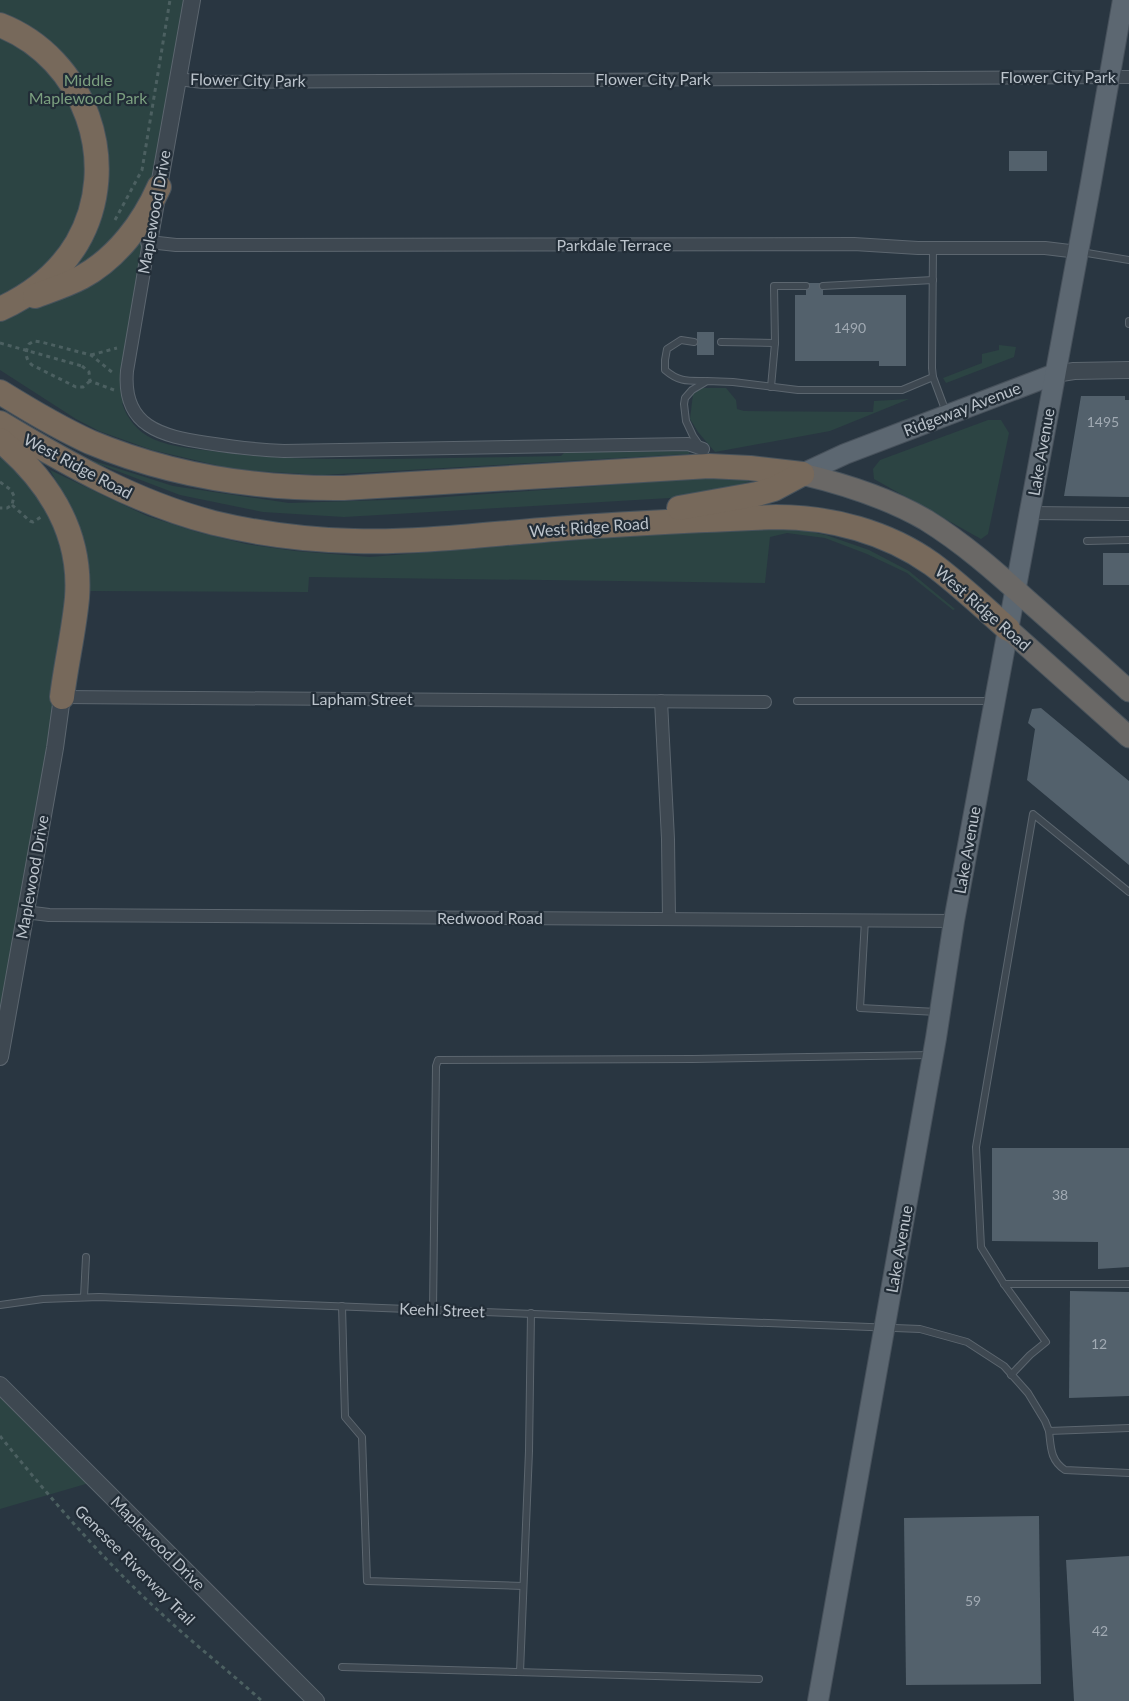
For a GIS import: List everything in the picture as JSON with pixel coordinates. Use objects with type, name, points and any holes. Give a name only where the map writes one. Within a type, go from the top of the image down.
[{"type":"highway","points":[[0,25],[23,37],[45,52],[71,82],[81,99],[92,128],[96,148],[97,169],[96,189],[90,214],[72,250],[59,267],[40,284],[0,309]]},
{"type":"highway","points":[[0,309],[74,281],[97,267],[111,256],[135,229],[146,213],[159,187]]},
{"type":"highway","name":"West Ridge Road","points":[[0,392],[64,430],[117,452],[145,462],[200,476],[257,485],[287,488],[344,488],[689,467],[738,467],[802,474],[864,492],[919,517],[968,549],[1129,690]]},
{"type":"highway","name":"West Ridge Road","points":[[0,423],[80,470],[132,495],[185,514],[241,528],[298,538],[356,541],[403,540],[555,529],[776,517],[800,517],[835,523],[873,534],[920,557],[952,580],[1129,737]]},
{"type":"highway","points":[[0,440],[30,467],[47,489],[64,519],[73,545],[77,572],[77,599],[62,697]]},
{"type":"highway","points":[[703,449],[718,460],[738,467]]},
{"type":"highway","points":[[555,529],[757,494],[774,489],[802,474]]},
{"type":"main road","name":"Lake Avenue","points":[[818,1701],[933,1054],[954,921],[1078,252],[1119,77],[1123,0]]},
{"type":"main road","name":"Ridgeway Avenue","points":[[802,474],[845,454],[1056,374]]},
{"type":"street","name":"Maplewood Drive","points":[[192,0],[127,377],[130,401],[142,421],[158,432],[173,436],[218,445],[268,450],[315,451],[688,444],[703,449]]},
{"type":"street","name":"Flower City Park","points":[[178,79],[213,82],[1119,77]]},
{"type":"street","name":"Parkdale Terrace","points":[[149,242],[176,245],[854,244],[933,248],[1045,248],[1078,252]]},
{"type":"street","name":"Ridgeway Avenue","points":[[1056,374],[1074,370],[1129,370]]},
{"type":"street","points":[[1030,513],[1129,514]]},
{"type":"street","name":"Maplewood Drive","points":[[0,1057],[58,731],[62,697]]},
{"type":"street","name":"Lapham Street","points":[[62,697],[764,702]]},
{"type":"street","points":[[661,701],[668,839],[669,919]]},
{"type":"street","name":"Redwood Road","points":[[25,912],[59,915],[954,921]]},
{"type":"street","name":"Maplewood Drive","points":[[0,1385],[316,1701]]},
{"type":"lane","points":[[933,248],[933,377],[947,415]]},
{"type":"lane","points":[[1078,252],[1129,260]]},
{"type":"lane","points":[[823,286],[933,280]]},
{"type":"lane","points":[[771,387],[774,342],[774,286],[806,286]]},
{"type":"lane","points":[[694,342],[681,340],[668,349],[665,370],[675,378],[680,380],[734,382],[798,390],[902,390],[933,377]]},
{"type":"lane","points":[[721,342],[774,342]]},
{"type":"lane","points":[[703,449],[689,428],[684,409],[688,394],[696,386],[707,381]]},
{"type":"lane","points":[[1087,541],[1129,540]]},
{"type":"lane","points":[[796,701],[995,702]]},
{"type":"lane","points":[[1011,1376],[1030,1355],[1046,1342],[1004,1284],[981,1246],[976,1147],[1034,814],[1129,892]]},
{"type":"lane","points":[[865,920],[860,1008],[940,1012]]},
{"type":"lane","points":[[434,1310],[436,1066],[438,1060],[692,1059],[933,1054]]},
{"type":"lane","points":[[84,1297],[86,1256]]},
{"type":"lane","points":[[1004,1284],[1129,1284]]},
{"type":"lane","name":"Keehl Street","points":[[0,1305],[43,1299],[84,1297],[920,1329],[967,1342],[1004,1366],[1028,1393],[1049,1430]]},
{"type":"lane","points":[[342,1306],[345,1417],[362,1437],[368,1581],[523,1586]]},
{"type":"lane","points":[[520,1672],[529,1451],[531,1313]]},
{"type":"lane","points":[[1129,1428],[1049,1430],[1052,1454],[1057,1465],[1065,1470],[1129,1473]]},
{"type":"lane","points":[[342,1667],[759,1679]]},
{"type":"path","points":[[114,221],[142,170],[170,0]]},
{"type":"path","points":[[91,356],[117,349],[118,339]]},
{"type":"path","points":[[90,381],[83,387],[76,387],[32,365],[26,356],[29,344],[34,341],[91,356],[113,373]]},
{"type":"path","points":[[0,343],[82,366],[89,372],[90,381]]},
{"type":"path","points":[[90,381],[108,388]]},
{"type":"path","points":[[0,482],[13,493],[14,499],[12,505],[0,508]]},
{"type":"path","points":[[12,505],[30,521],[33,522],[41,517]]},
{"type":"path","name":"Genesee Riverway Trail","points":[[0,1436],[44,1491],[108,1562],[164,1616],[262,1701]]},
{"type":"green space","name":"Middle Maplewood Park","points":[[0,0],[192,0],[127,371],[132,407],[122,403],[134,424],[143,433],[161,442],[186,448],[241,455],[305,458],[390,459],[561,456],[565,452],[690,451],[689,454],[322,475],[255,471],[224,467],[152,450],[99,431],[76,419],[0,370]]},
{"type":"green space","points":[[999,345],[1016,347],[1014,357],[946,383],[943,378],[982,363],[982,354],[999,350]]},
{"type":"green space","points":[[701,388],[726,388],[736,400],[737,409],[744,411],[873,412],[874,401],[909,399],[830,431],[715,452],[690,419],[693,394]]},
{"type":"green space","points":[[988,420],[1001,420],[1009,433],[988,534],[981,539],[874,479],[873,469],[880,460]]},
{"type":"green space","points":[[0,440],[23,460],[77,572],[0,1057]]},
{"type":"green space","points":[[78,456],[173,486],[289,503],[418,499],[693,479],[759,479],[712,492],[670,498],[344,517],[263,512],[180,495]]},
{"type":"green space","points":[[50,470],[147,516],[197,532],[246,544],[295,551],[370,557],[771,524],[826,535],[869,550],[909,571],[955,609],[953,610],[907,573],[867,554],[825,538],[787,533],[770,537],[765,583],[309,577],[308,592],[87,591],[84,547],[72,509]]},
{"type":"green space","points":[[0,1385],[96,1481],[0,1509]]},
{"type":"building","points":[[1009,151],[1047,151],[1047,171],[1009,171]]},
{"type":"building","points":[[806,283],[823,283],[823,295],[906,295],[906,366],[879,366],[879,361],[795,361],[795,295],[806,295]]},
{"type":"building","points":[[697,332],[714,332],[714,355],[697,355]]},
{"type":"building","points":[[1081,396],[1125,396],[1125,400],[1129,400],[1129,497],[1064,496]]},
{"type":"building","points":[[1103,553],[1129,553],[1129,585],[1103,585]]},
{"type":"building","points":[[1041,708],[1129,781],[1129,865],[1027,780],[1035,729],[1028,723],[1032,709]]},
{"type":"building","points":[[992,1148],[1129,1148],[1129,1267],[1098,1269],[1098,1242],[992,1241]]},
{"type":"building","points":[[1070,1291],[1129,1292],[1129,1396],[1069,1398]]},
{"type":"building","points":[[1039,1516],[1041,1684],[906,1685],[904,1518]]},
{"type":"building","points":[[1129,1556],[1129,1701],[1074,1701],[1066,1560]]}]
